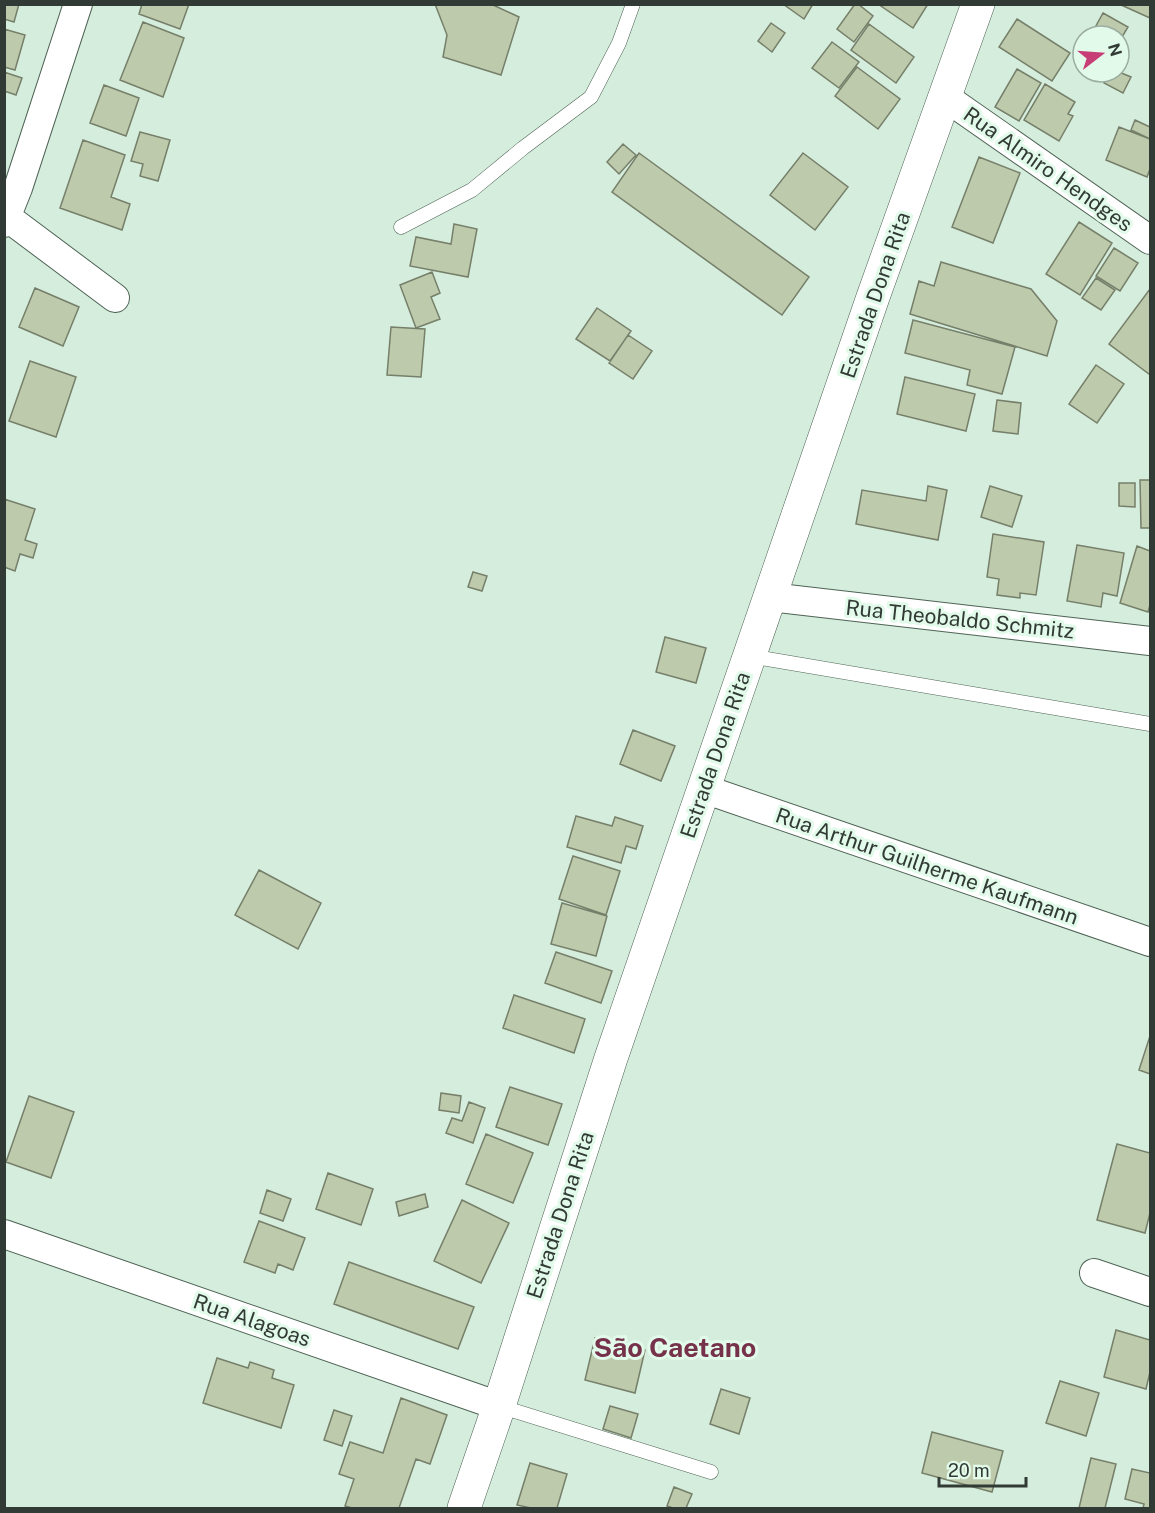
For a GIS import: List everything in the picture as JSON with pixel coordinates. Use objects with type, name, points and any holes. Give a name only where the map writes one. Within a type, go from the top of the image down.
[{"type":"main road","name":"Estrada Dona Rita","points":[[464,1509],[607,1069],[870,308],[978,4]]},
{"type":"street","points":[[78,4],[18,188],[5,219],[115,298]]},
{"type":"street","name":"Rua Almiro Hendges","points":[[945,97],[1150,240]]},
{"type":"street","name":"Rua Theobaldo Schmitz","points":[[770,597],[1150,641]]},
{"type":"street","name":"Rua Arthur Guilherme Kaufmann","points":[[704,789],[1150,942]]},
{"type":"street","name":"Rua Alagoas","points":[[4,1234],[499,1406]]},
{"type":"street","points":[[1094,1273],[1150,1292]]},
{"type":"lane","points":[[402,227],[472,189],[591,97],[619,43],[633,4]]},
{"type":"lane","points":[[749,657],[1150,724]]},
{"type":"lane","points":[[499,1406],[711,1472]]},
{"type":"building","points":[[4,4],[19,4],[14,22],[4,19]]},
{"type":"building","points":[[142,4],[189,4],[180,29],[139,14]]},
{"type":"building","points":[[435,4],[491,4],[519,17],[501,75],[443,57],[447,35]]},
{"type":"building","points":[[783,4],[813,4],[804,19]]},
{"type":"building","points":[[855,4],[873,16],[854,42],[837,29]]},
{"type":"building","points":[[878,4],[928,4],[913,28]]},
{"type":"building","points":[[1119,4],[1150,4],[1150,18]]},
{"type":"building","points":[[1103,13],[1123,24],[1097,24]]},
{"type":"building","points":[[1017,19],[1070,53],[1052,81],[999,47]]},
{"type":"building","points":[[143,22],[184,38],[163,97],[120,80]]},
{"type":"building","points":[[771,23],[785,33],[772,52],[758,41]]},
{"type":"building","points":[[869,24],[914,57],[896,83],[851,50]]},
{"type":"building","points":[[4,29],[25,35],[15,70],[4,67]]},
{"type":"building","points":[[832,42],[859,62],[839,88],[812,68]]},
{"type":"building","points":[[857,67],[900,99],[878,129],[835,96]]},
{"type":"building","points":[[1017,69],[1041,83],[1019,121],[995,107]]},
{"type":"building","points":[[4,72],[22,78],[16,95],[4,91]]},
{"type":"building","points":[[1045,84],[1075,102],[1068,114],[1073,116],[1059,141],[1024,120]]},
{"type":"building","points":[[1106,84],[1128,84],[1123,93]]},
{"type":"building","points":[[104,85],[139,98],[126,136],[90,123]]},
{"type":"building","points":[[1135,120],[1150,127],[1150,139],[1131,130]]},
{"type":"building","points":[[1119,127],[1150,139],[1150,169],[1147,177],[1106,160]]},
{"type":"building","points":[[140,132],[170,140],[158,181],[140,176],[143,164],[131,161]]},
{"type":"building","points":[[83,140],[125,155],[111,197],[130,204],[122,230],[60,208]]},
{"type":"building","points":[[623,144],[636,155],[619,174],[607,162]]},
{"type":"building","points":[[639,153],[809,277],[782,315],[612,192]]},
{"type":"building","points":[[803,153],[848,187],[815,230],[770,195]]},
{"type":"building","points":[[979,157],[1020,173],[993,243],[952,227]]},
{"type":"building","points":[[1079,222],[1112,243],[1080,295],[1046,274]]},
{"type":"building","points":[[454,224],[477,229],[468,277],[410,266],[416,237],[451,244]]},
{"type":"building","points":[[1114,248],[1138,263],[1120,291],[1096,276]]},
{"type":"building","points":[[941,262],[1031,289],[1057,321],[1047,356],[910,314],[919,281],[934,286]]},
{"type":"building","points":[[432,272],[440,293],[431,297],[440,319],[416,328],[400,285]]},
{"type":"building","points":[[1096,278],[1115,290],[1101,310],[1082,298]]},
{"type":"building","points":[[35,288],[79,307],[63,346],[19,327]]},
{"type":"building","points":[[1150,289],[1150,373],[1149,374],[1109,344]]},
{"type":"building","points":[[597,308],[631,331],[610,361],[576,339]]},
{"type":"building","points":[[913,320],[1015,347],[1002,394],[967,385],[970,370],[905,353]]},
{"type":"building","points":[[391,327],[425,329],[421,377],[387,375]]},
{"type":"building","points":[[628,335],[652,351],[633,379],[609,363]]},
{"type":"building","points":[[30,361],[76,377],[56,437],[9,421]]},
{"type":"building","points":[[1096,365],[1124,384],[1097,423],[1069,404]]},
{"type":"building","points":[[905,377],[975,394],[966,431],[897,414]]},
{"type":"building","points":[[997,400],[1021,403],[1018,434],[993,431]]},
{"type":"building","points":[[1140,480],[1150,480],[1150,528],[1141,528]]},
{"type":"building","points":[[1119,483],[1135,483],[1135,507],[1119,506]]},
{"type":"building","points":[[928,486],[947,490],[938,540],[856,524],[862,490],[926,501]]},
{"type":"building","points":[[990,486],[1022,496],[1012,527],[981,517]]},
{"type":"building","points":[[4,499],[35,509],[25,540],[37,544],[33,558],[20,554],[15,571],[4,567]]},
{"type":"building","points":[[993,534],[1044,542],[1036,595],[1020,593],[1020,598],[997,595],[999,579],[987,577]]},
{"type":"building","points":[[1077,545],[1124,553],[1117,596],[1103,593],[1101,607],[1067,601]]},
{"type":"building","points":[[1137,546],[1150,551],[1148,612],[1120,603]]},
{"type":"building","points":[[473,572],[487,576],[482,591],[468,587]]},
{"type":"building","points":[[665,637],[706,648],[696,683],[656,672]]},
{"type":"building","points":[[633,730],[675,746],[661,781],[620,764]]},
{"type":"building","points":[[576,816],[612,826],[615,817],[643,826],[636,849],[626,846],[621,863],[567,847]]},
{"type":"building","points":[[573,856],[620,871],[606,915],[559,899]]},
{"type":"building","points":[[259,870],[321,903],[298,949],[235,915]]},
{"type":"building","points":[[562,903],[607,916],[596,956],[551,944]]},
{"type":"building","points":[[556,952],[612,971],[601,1003],[545,983]]},
{"type":"building","points":[[514,995],[585,1019],[574,1053],[503,1028]]},
{"type":"building","points":[[1150,1036],[1150,1074],[1139,1070]]},
{"type":"building","points":[[510,1087],[562,1104],[548,1145],[496,1127]]},
{"type":"building","points":[[441,1093],[461,1096],[459,1113],[439,1110]]},
{"type":"building","points":[[29,1096],[74,1112],[51,1178],[6,1162]]},
{"type":"building","points":[[469,1102],[485,1108],[473,1143],[446,1133],[452,1118],[462,1121]]},
{"type":"building","points":[[486,1134],[533,1153],[513,1203],[466,1184]]},
{"type":"building","points":[[1117,1144],[1150,1153],[1150,1213],[1145,1233],[1097,1220]]},
{"type":"building","points":[[328,1173],[373,1189],[361,1225],[316,1209]]},
{"type":"building","points":[[267,1190],[291,1199],[283,1221],[260,1213]]},
{"type":"building","points":[[425,1194],[428,1207],[399,1216],[396,1202]]},
{"type":"building","points":[[462,1200],[509,1223],[481,1283],[434,1261]]},
{"type":"building","points":[[259,1221],[305,1238],[293,1270],[278,1264],[275,1273],[244,1262]]},
{"type":"building","points":[[349,1262],[474,1307],[458,1349],[334,1304]]},
{"type":"building","points":[[1116,1330],[1150,1340],[1150,1372],[1146,1389],[1104,1377]]},
{"type":"building","points":[[595,1338],[645,1350],[635,1393],[585,1380]]},
{"type":"building","points":[[217,1358],[248,1368],[250,1362],[274,1370],[272,1378],[294,1385],[281,1428],[203,1403]]},
{"type":"building","points":[[1060,1381],[1099,1393],[1086,1436],[1046,1423]]},
{"type":"building","points":[[721,1389],[750,1398],[739,1434],[710,1424]]},
{"type":"building","points":[[401,1398],[447,1415],[430,1464],[416,1459],[399,1508],[345,1506],[354,1479],[339,1474],[350,1442],[383,1453]]},
{"type":"building","points":[[610,1406],[638,1414],[631,1438],[603,1429]]},
{"type":"building","points":[[334,1410],[352,1416],[342,1446],[324,1440]]},
{"type":"building","points":[[932,1432],[1003,1451],[992,1492],[922,1473]]},
{"type":"building","points":[[1091,1458],[1116,1464],[1105,1508],[1079,1508]]},
{"type":"building","points":[[530,1463],[567,1474],[557,1508],[531,1508],[517,1505]]},
{"type":"building","points":[[1132,1469],[1150,1473],[1150,1508],[1143,1508],[1144,1504],[1125,1499]]},
{"type":"building","points":[[674,1487],[692,1494],[686,1508],[667,1506]]},
{"type":"district","name":"São Caetano","points":[[675,1347]]}]
